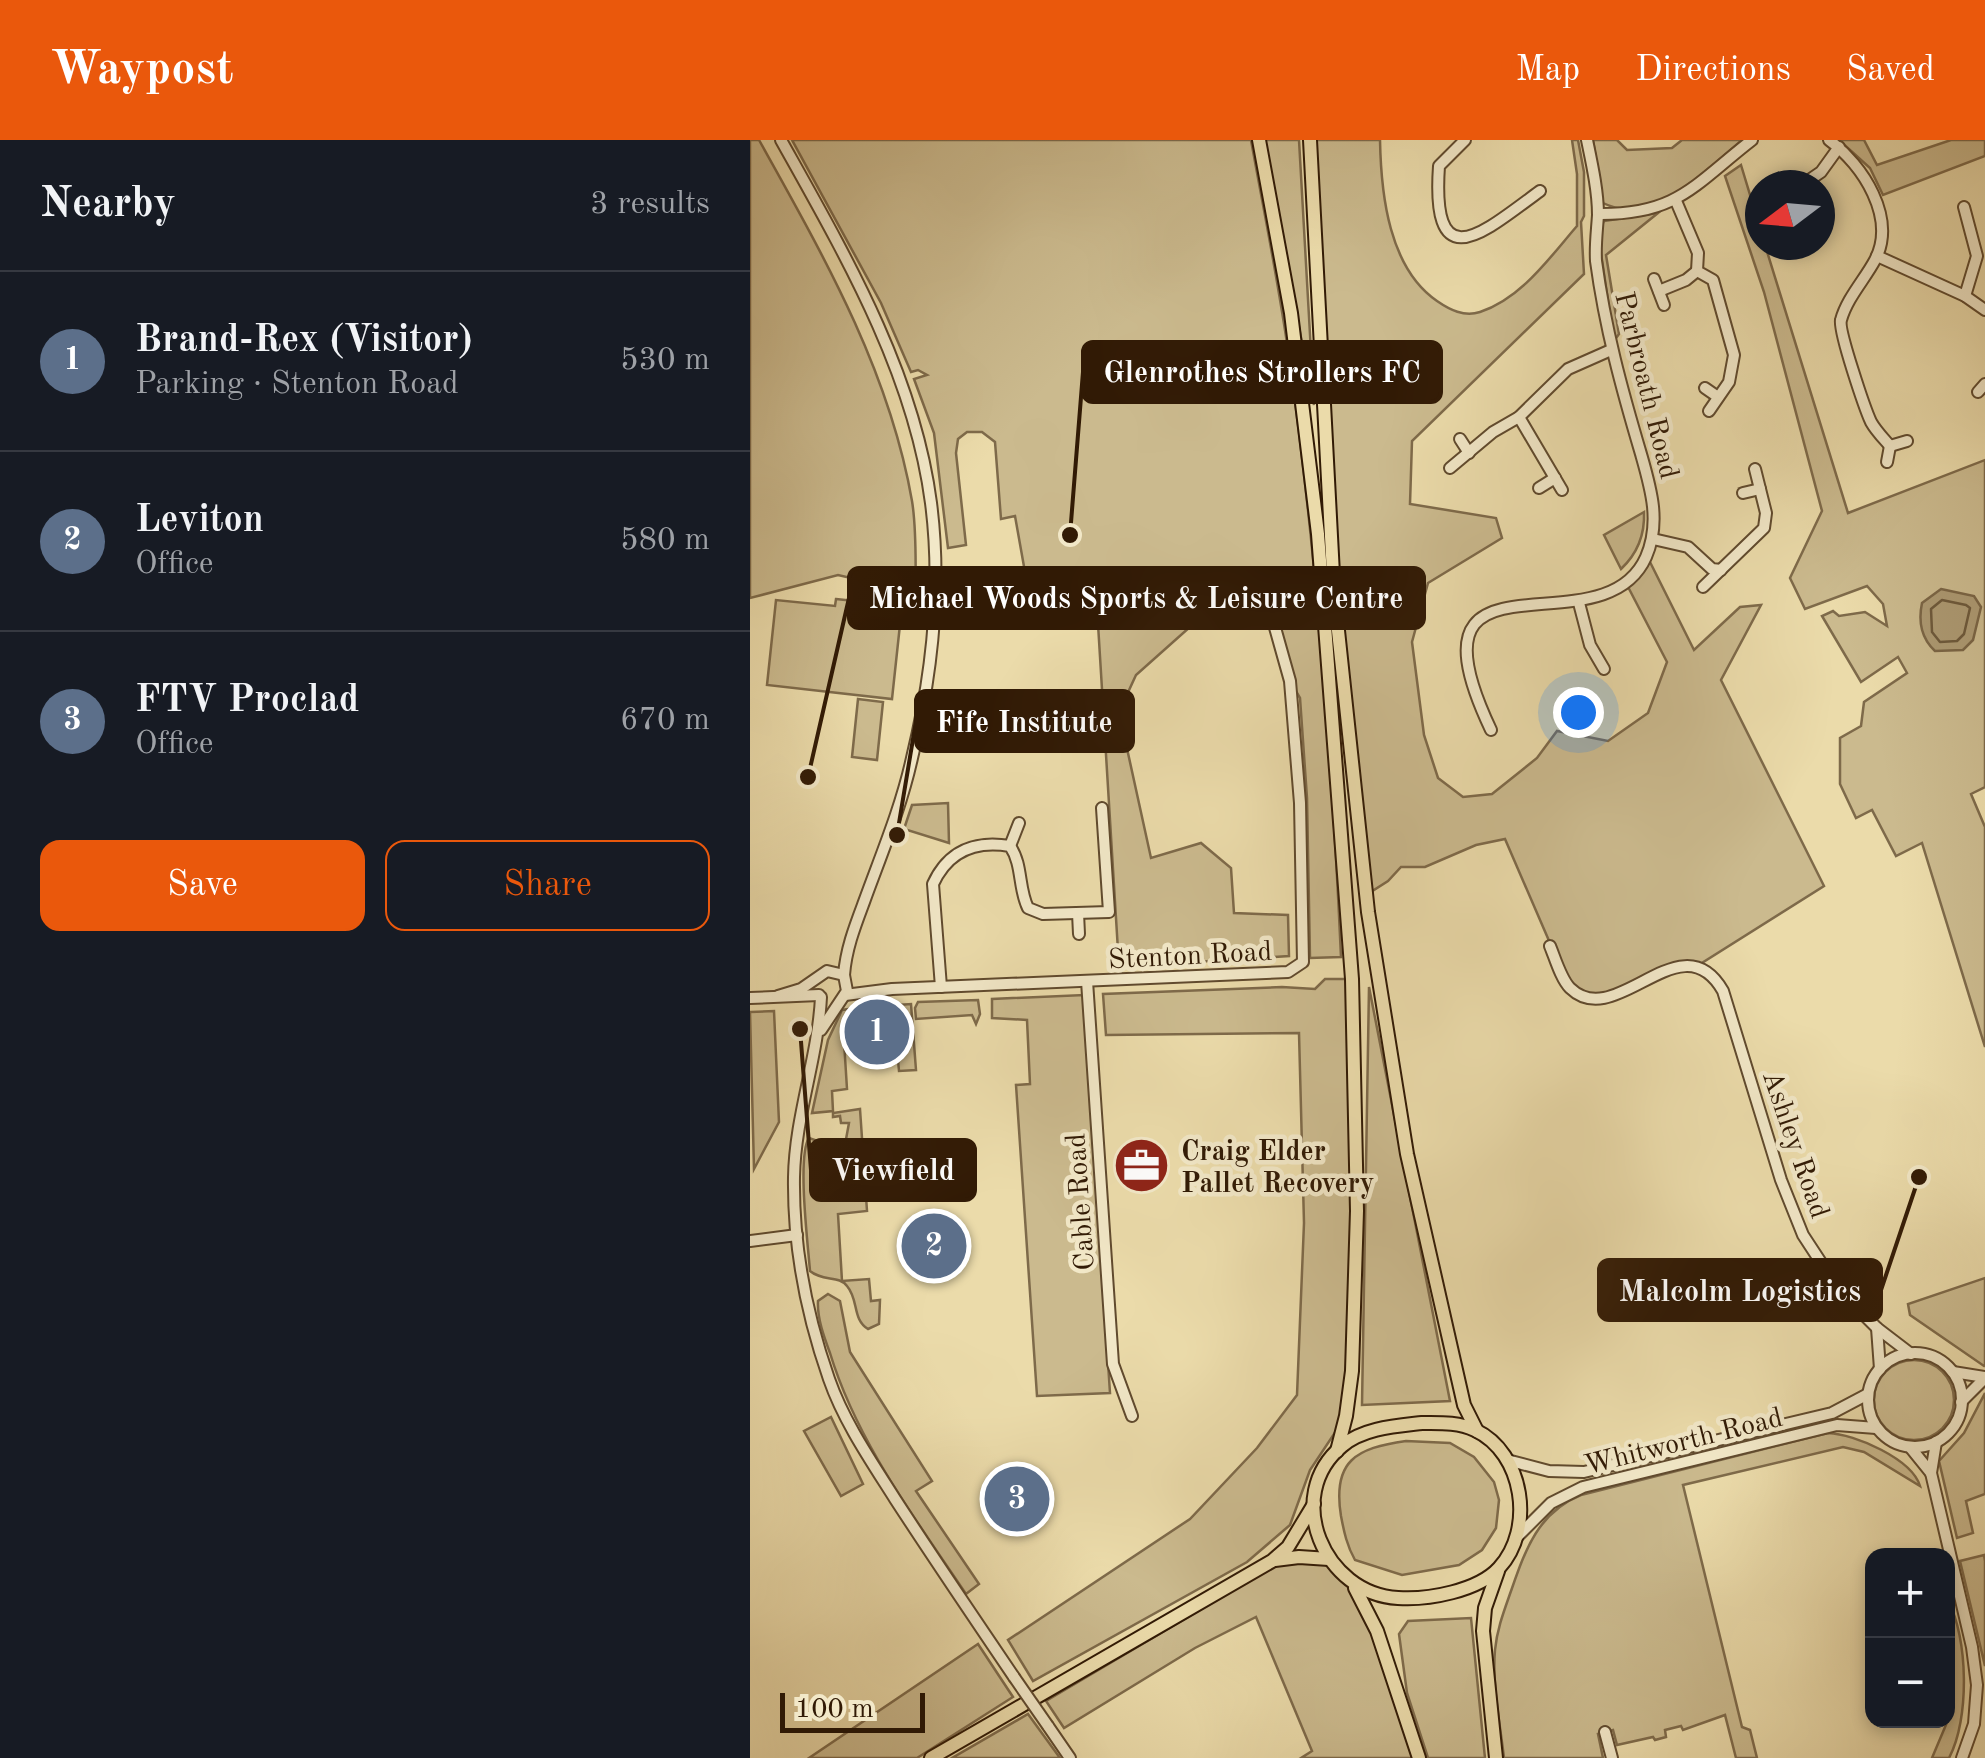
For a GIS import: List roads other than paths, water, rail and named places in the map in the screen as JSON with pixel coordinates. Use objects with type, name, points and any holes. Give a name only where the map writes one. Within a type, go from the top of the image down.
[{"type":"main road","points":[[932,1758],[1272,1560],[1288,1547],[1315,1502],[1323,1472],[1337,1451],[1346,1416],[1352,1370],[1357,1211],[1352,978],[1318,534],[1292,312],[1259,140]]},
{"type":"main road","points":[[1310,140],[1334,593],[1368,912],[1407,1154],[1464,1405],[1477,1431],[1507,1460],[1519,1493],[1521,1518],[1517,1538],[1499,1569],[1485,1608],[1483,1631],[1496,1758]]},
{"type":"main road","points":[[1337,1451],[1356,1438],[1401,1426],[1446,1423],[1477,1431]]},
{"type":"main road","points":[[1315,1502],[1317,1533],[1329,1559],[1352,1583],[1377,1630],[1419,1758]]},
{"type":"main road","points":[[1272,1560],[1329,1559]]},
{"type":"main road","points":[[1352,1583],[1372,1594],[1400,1598],[1455,1590],[1486,1579],[1499,1569]]},
{"type":"street","points":[[782,140],[885,340],[914,427],[931,503],[935,616],[924,707],[902,799],[848,945],[843,997],[817,1038]]},
{"type":"street","name":"Parbroath Road","points":[[1587,140],[1598,214],[1596,257],[1611,350],[1654,502],[1652,539]]},
{"type":"street","points":[[1598,214],[1641,211],[1676,201],[1752,140]]},
{"type":"street","points":[[1459,142],[1439,166],[1442,224],[1450,232],[1467,238],[1480,235],[1540,190]]},
{"type":"street","points":[[1822,170],[1834,143],[1858,169],[1880,212],[1877,256],[1846,309],[1840,328],[1872,422],[1890,446],[1887,462]]},
{"type":"street","points":[[1658,292],[1697,271],[1698,253],[1676,201]]},
{"type":"street","points":[[1964,207],[1977,256],[1966,296]]},
{"type":"street","points":[[1877,256],[1966,296],[1985,310]]},
{"type":"street","points":[[1697,271],[1714,280],[1734,355],[1729,382],[1709,411]]},
{"type":"street","points":[[1654,279],[1664,305]]},
{"type":"street","points":[[1450,468],[1493,432],[1519,417],[1568,369],[1611,350]]},
{"type":"street","points":[[1705,388],[1718,397]]},
{"type":"street","points":[[1519,417],[1562,490]]},
{"type":"street","points":[[1460,439],[1470,453]]},
{"type":"street","points":[[1890,446],[1907,440]]},
{"type":"street","points":[[1703,587],[1764,528],[1766,512],[1755,469]]},
{"type":"street","points":[[1540,488],[1555,478]]},
{"type":"street","points":[[1743,493],[1760,489]]},
{"type":"street","points":[[1491,730],[1475,694],[1467,656],[1473,626],[1483,616],[1512,604],[1579,603],[1604,596],[1641,567],[1652,539],[1688,547],[1712,569],[1721,570]]},
{"type":"street","name":"Stenton Road","points":[[843,997],[876,990],[1288,972],[1303,962],[1300,803],[1290,681],[1263,585]]},
{"type":"street","points":[[1579,603],[1590,646],[1604,669]]},
{"type":"street","points":[[1019,823],[1010,846],[1020,866],[1021,890],[1028,908],[1043,914],[1108,912],[1102,808]]},
{"type":"street","points":[[941,987],[933,884],[939,871],[960,851],[978,845],[1010,846]]},
{"type":"street","points":[[1078,913],[1079,934]]},
{"type":"street","points":[[848,945],[820,976],[817,1038],[797,1146],[797,1235],[806,1300],[830,1382],[880,1476],[1070,1758]]},
{"type":"street","name":"Ashley Road","points":[[1550,946],[1569,988],[1587,997],[1612,996],[1674,967],[1696,966],[1713,974],[1723,991],[1803,1235],[1839,1290],[1876,1328],[1912,1354]]},
{"type":"street","points":[[778,996],[836,970],[845,976]]},
{"type":"street","name":"Stenton Road","points":[[845,976],[876,990]]},
{"type":"street","name":"Cable Road","points":[[1087,981],[1113,1364],[1132,1416]]},
{"type":"street","points":[[750,998],[820,996],[830,1002],[843,997]]},
{"type":"street","points":[[750,1242],[797,1235]]},
{"type":"street","points":[[1876,1328],[1880,1369]]},
{"type":"street","points":[[1930,1354],[1953,1372],[1960,1385],[1961,1402],[1949,1432],[1936,1442],[1910,1447],[1897,1444],[1876,1428],[1868,1394],[1880,1369],[1899,1356],[1930,1354]]},
{"type":"street","points":[[1953,1372],[1985,1378]]},
{"type":"street","points":[[1961,1402],[1985,1378]]},
{"type":"street","name":"Whitworth Road","points":[[1507,1460],[1549,1471],[1584,1472],[1832,1413],[1868,1394]]},
{"type":"street","name":"Whitworth Road","points":[[1517,1538],[1551,1503],[1583,1488],[1838,1426],[1876,1428]]},
{"type":"street","points":[[1936,1442],[1931,1473],[1981,1684],[1974,1724],[1962,1758]]},
{"type":"street","points":[[1910,1447],[1931,1473]]},
{"type":"street","points":[[1606,1732],[1612,1758]]},
{"type":"water","points":[[1941,589],[1974,596],[1981,607],[1973,640],[1963,650],[1935,651],[1924,635],[1922,603]]},
{"type":"place","name":"Glenrothes Strollers FC","points":[[1070,535]]},
{"type":"place","name":"Michael Woods Sports & Leisure Centre","points":[[808,777]]},
{"type":"place","name":"Fife Institute","points":[[897,835]]},
{"type":"place","name":"Viewfield","points":[[800,1029]]},
{"type":"place","name":"Brand-Rex (Visitor)","points":[[877,1032]]},
{"type":"place","name":"Craig Elder Pallet Recovery","points":[[1142,1166]]},
{"type":"place","name":"Malcolm Logistics","points":[[1919,1177]]},
{"type":"place","name":"Leviton","points":[[934,1246]]},
{"type":"place","name":"FTV Proclad","points":[[1017,1499]]}]
